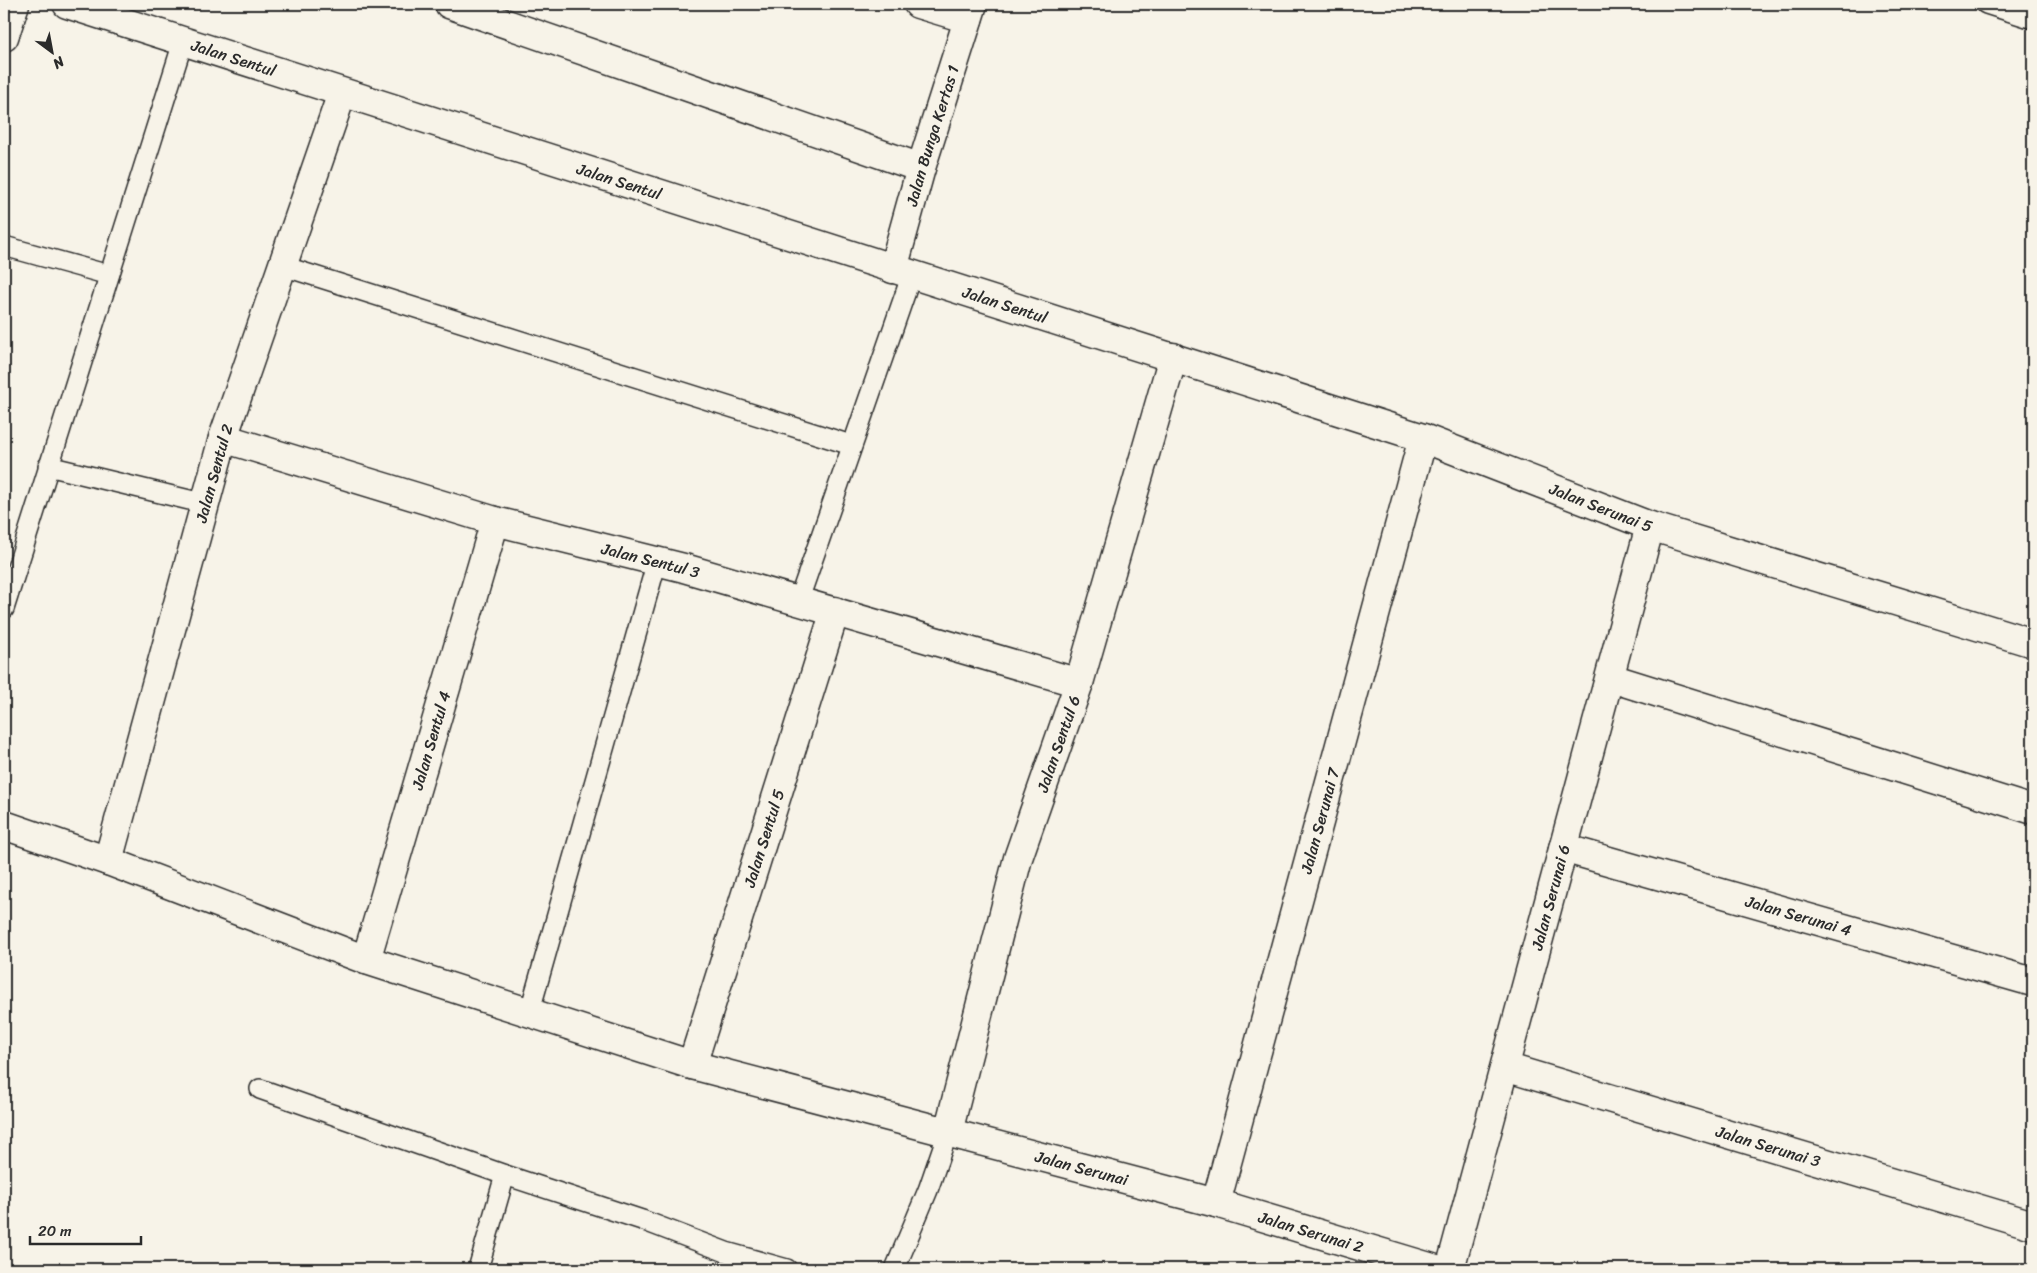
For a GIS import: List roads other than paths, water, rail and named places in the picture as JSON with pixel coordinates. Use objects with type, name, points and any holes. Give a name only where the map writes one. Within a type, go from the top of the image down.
[{"type":"street","points":[[4,36],[15,4]]},
{"type":"street","name":"Jalan Sentul","points":[[67,4],[1173,358]]},
{"type":"street","points":[[449,4],[921,168]]},
{"type":"street","points":[[918,4],[970,11]]},
{"type":"street","name":"Jalan Bunga Kertas 1","points":[[902,272],[921,168],[970,11]]},
{"type":"street","name":"Jalan Sentul 2","points":[[108,861],[223,438],[342,93]]},
{"type":"street","name":"Jalan Serunai 5","points":[[1173,358],[1423,438],[1650,526],[2033,643]]},
{"type":"street","name":"Jalan Sentul 6","points":[[948,1132],[1018,858],[1079,683],[1173,358]]},
{"type":"street","name":"Jalan Sentul 3","points":[[223,438],[495,521],[657,561],[1079,683]]},
{"type":"street","name":"Jalan Serunai 7","points":[[1216,1203],[1423,438]]},
{"type":"street","name":"Jalan Sentul 4","points":[[366,960],[495,521]]},
{"type":"street","name":"Jalan Serunai 6","points":[[1450,1269],[1563,848],[1611,678],[1650,526]]},
{"type":"street","name":"Jalan Sentul 5","points":[[692,1065],[835,611]]},
{"type":"street","points":[[1611,678],[2033,810]]},
{"type":"street","name":"Jalan Serunai","points":[[4,825],[108,861],[366,960],[692,1065],[1216,1203]]},
{"type":"street","name":"Jalan Serunai 4","points":[[1563,848],[2033,982]]},
{"type":"street","name":"Jalan Serunai 3","points":[[1504,1067],[2033,1225]]},
{"type":"street","name":"Jalan Serunai 2","points":[[1216,1203],[1436,1269]]},
{"type":"lane","points":[[1986,4],[2033,19]]},
{"type":"lane","points":[[4,610],[183,42]]},
{"type":"lane","points":[[4,246],[109,275]]},
{"type":"lane","points":[[283,266],[851,445]]},
{"type":"lane","points":[[798,602],[851,445],[902,272]]},
{"type":"lane","points":[[48,466],[206,504]]},
{"type":"lane","points":[[529,1014],[657,561]]},
{"type":"lane","points":[[260,1089],[505,1175],[642,1220],[726,1252],[787,1269]]},
{"type":"lane","points":[[895,1269],[928,1190],[948,1132]]},
{"type":"lane","points":[[478,1269],[505,1175]]}]
